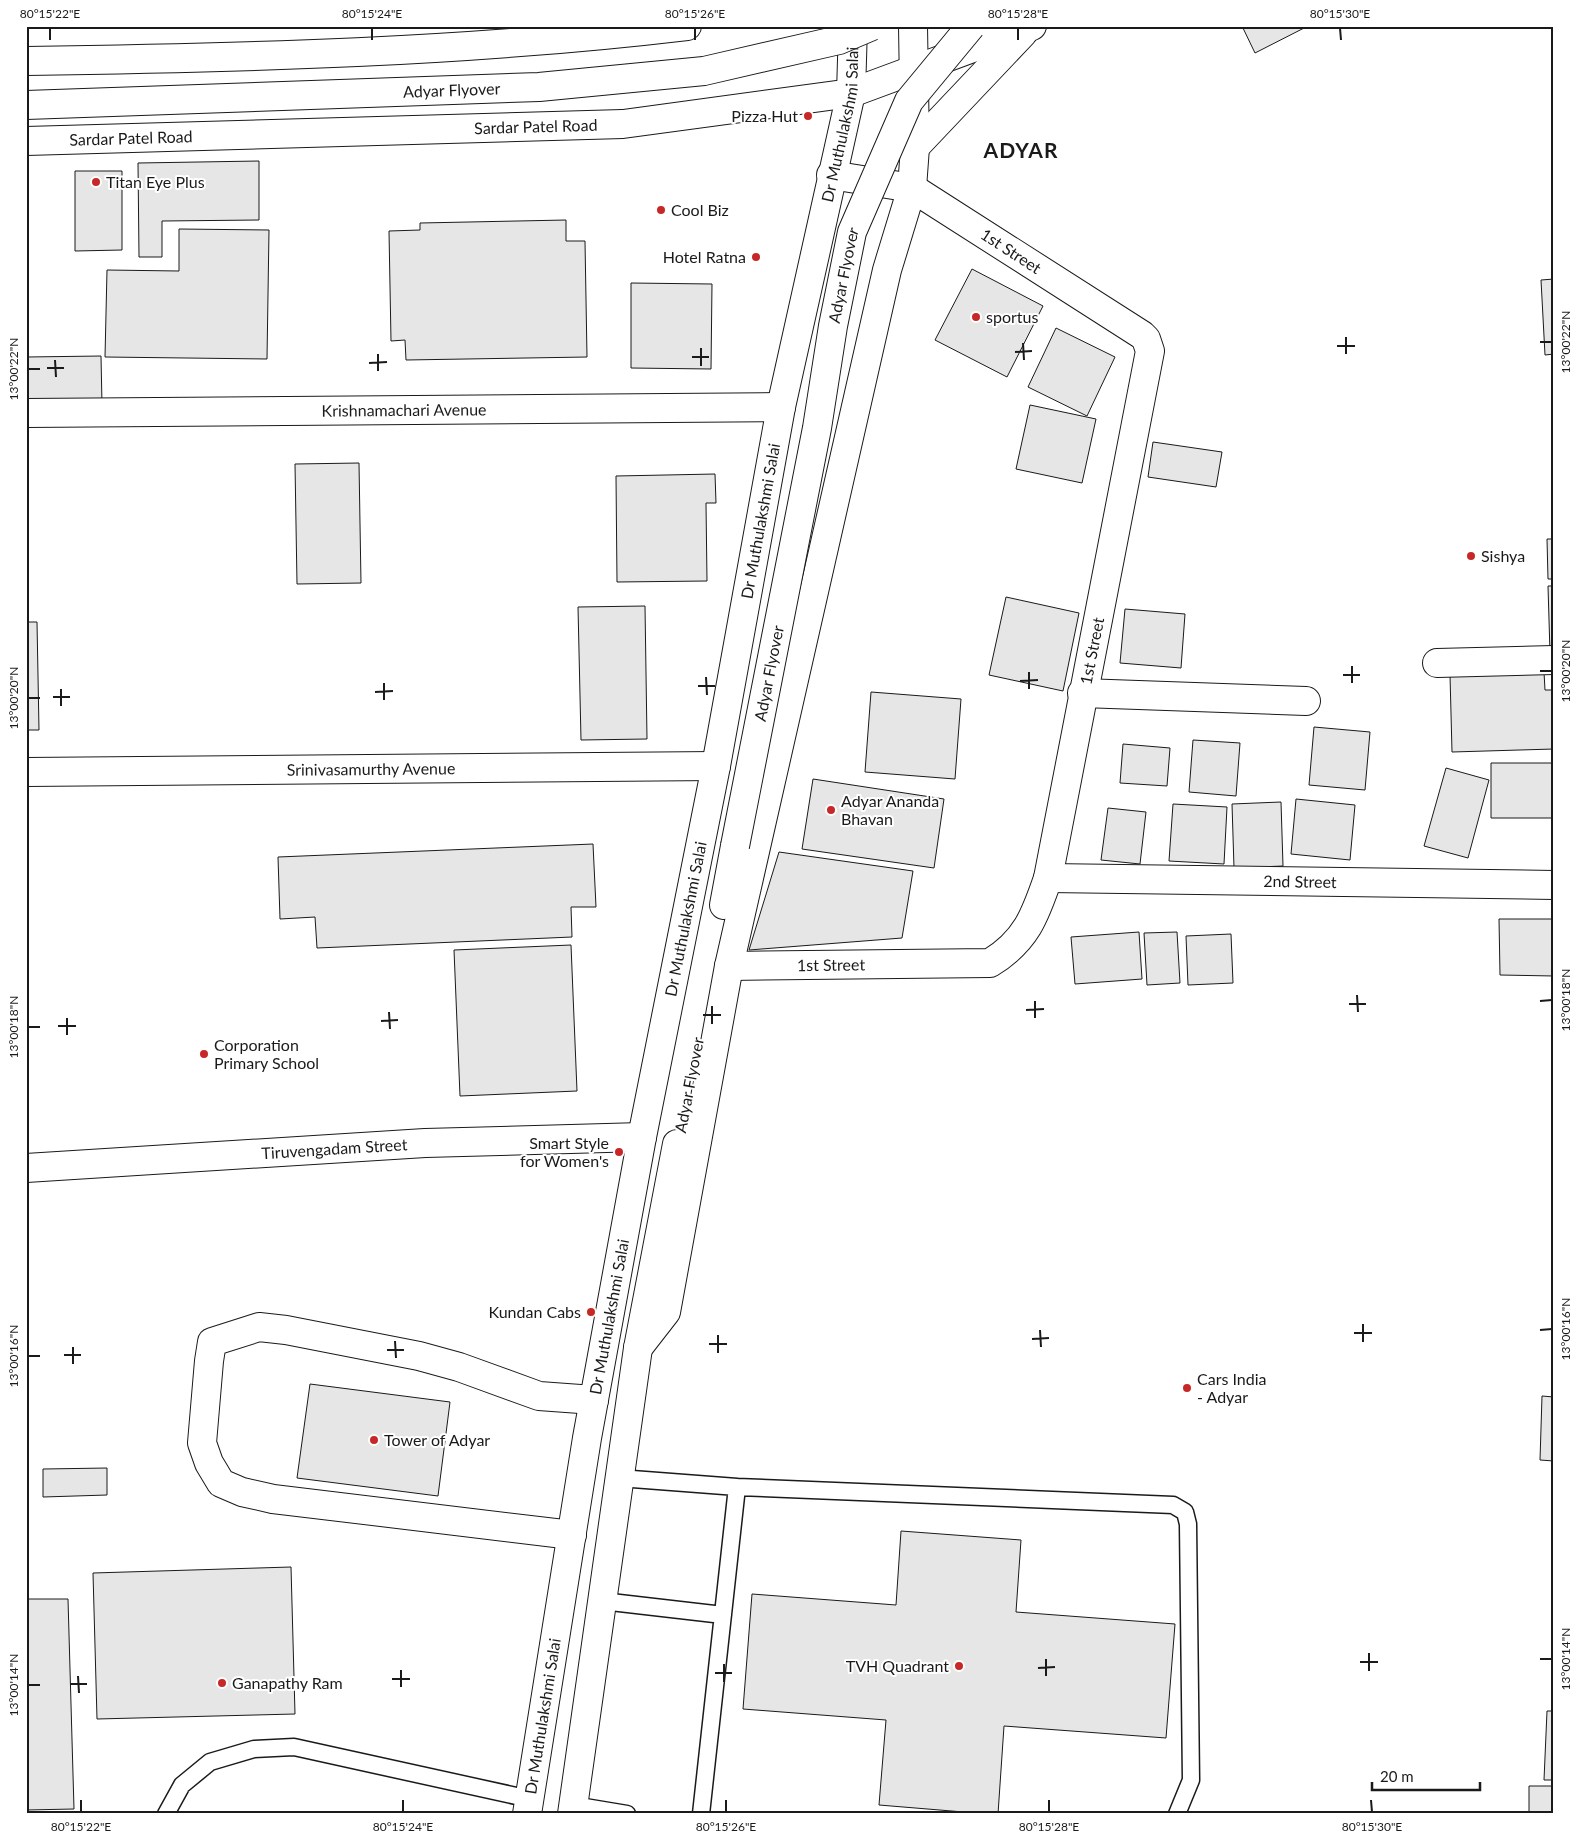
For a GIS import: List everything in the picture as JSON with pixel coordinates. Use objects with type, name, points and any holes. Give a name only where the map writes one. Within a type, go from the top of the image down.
[{"type":"main road","points":[[26,61],[252,58],[573,39],[687,26]]},
{"type":"main road","name":"Dr Muthulakshmi Salai","points":[[529,1806],[594,1400],[642,1136],[716,766],[781,407],[850,93],[853,26]]},
{"type":"main road","name":"Adyar Flyover","points":[[26,105],[558,85],[704,71],[839,40],[872,26]]},
{"type":"main road","points":[[572,1809],[638,1348],[666,1312],[729,966],[887,270],[912,188],[915,147],[913,26]]},
{"type":"main road","name":"Adyar Flyover","points":[[638,1348],[813,447],[833,326],[852,232],[909,101],[971,26]]},
{"type":"main road","points":[[915,147],[1029,28]]},
{"type":"main road","name":"Sardar Patel Road","points":[[26,141],[623,124],[850,93],[1029,28]]},
{"type":"main road","points":[[831,175],[912,188]]},
{"type":"main road","name":"1st Street","points":[[729,966],[990,963],[1007,953],[1024,935],[1036,915],[1048,878],[1082,693],[1150,351],[1146,339],[912,188]]},
{"type":"main road","name":"Krishnamachari Avenue","points":[[26,413],[781,407]]},
{"type":"main road","points":[[1437,663],[1554,660]]},
{"type":"main road","points":[[1082,693],[1306,701]]},
{"type":"main road","name":"Srinivasamurthy Avenue","points":[[26,772],[716,766]]},
{"type":"main road","name":"2nd Street","points":[[1048,878],[1554,885]]},
{"type":"main road","name":"Tiruvengadam Street","points":[[26,1168],[425,1143],[642,1136]]},
{"type":"main road","points":[[572,1535],[273,1499],[242,1492],[221,1483],[209,1463],[202,1443],[212,1342],[237,1332],[259,1327],[286,1330],[420,1356],[459,1367],[539,1396],[594,1400]]},
{"type":"lane","points":[[618,1478],[737,1487],[1159,1504],[1173,1505],[1185,1512],[1188,1524],[1191,1780],[1177,1814]]},
{"type":"lane","points":[[701,1814],[737,1487]]},
{"type":"lane","points":[[602,1601],[723,1615]]},
{"type":"lane","points":[[166,1814],[182,1786],[210,1762],[254,1749],[294,1747],[529,1806]]},
{"type":"lane","points":[[572,1809],[627,1814]]},
{"type":"building","points":[[1242,26],[1308,26],[1255,53]]},
{"type":"building","points":[[259,161],[259,220],[162,221],[162,257],[139,257],[138,163]]},
{"type":"building","points":[[75,171],[122,171],[122,250],[75,251]]},
{"type":"building","points":[[566,220],[566,241],[585,241],[587,357],[406,360],[405,340],[391,341],[389,231],[420,230],[420,223]]},
{"type":"building","points":[[179,229],[269,230],[267,359],[105,357],[107,270],[179,271]]},
{"type":"building","points":[[972,269],[1043,306],[1007,377],[935,340]]},
{"type":"building","points":[[1554,279],[1554,354],[1545,355],[1541,280]]},
{"type":"building","points":[[631,283],[712,284],[711,369],[631,368]]},
{"type":"building","points":[[1056,328],[1115,357],[1087,416],[1028,387]]},
{"type":"building","points":[[101,356],[102,405],[26,406],[26,357]]},
{"type":"building","points":[[1030,405],[1096,419],[1082,483],[1016,469]]},
{"type":"building","points":[[1153,442],[1222,452],[1216,487],[1148,477]]},
{"type":"building","points":[[359,463],[361,583],[297,584],[295,464]]},
{"type":"building","points":[[715,474],[716,503],[706,503],[707,581],[617,582],[616,476]]},
{"type":"building","points":[[1547,539],[1554,539],[1554,579],[1548,579]]},
{"type":"building","points":[[1548,586],[1554,586],[1554,653],[1550,653]]},
{"type":"building","points":[[1006,597],[1079,613],[1063,691],[989,675]]},
{"type":"building","points":[[645,606],[647,739],[581,740],[578,607]]},
{"type":"building","points":[[1125,609],[1185,614],[1181,668],[1120,663]]},
{"type":"building","points":[[26,622],[37,622],[39,730],[26,730]]},
{"type":"building","points":[[1544,672],[1545,690],[1554,690],[1554,749],[1452,752],[1450,675]]},
{"type":"building","points":[[871,692],[961,699],[955,779],[865,772]]},
{"type":"building","points":[[1314,727],[1370,732],[1365,790],[1309,785]]},
{"type":"building","points":[[1193,740],[1240,743],[1236,796],[1189,792]]},
{"type":"building","points":[[1123,744],[1170,748],[1167,786],[1120,783]]},
{"type":"building","points":[[1491,763],[1554,763],[1554,818],[1491,818]]},
{"type":"building","points":[[1446,768],[1489,780],[1468,858],[1424,846]]},
{"type":"building","points":[[813,779],[944,799],[934,868],[802,849]]},
{"type":"building","points":[[1296,799],[1355,805],[1350,860],[1291,854]]},
{"type":"building","points":[[1281,802],[1283,866],[1234,868],[1232,804]]},
{"type":"building","points":[[1173,804],[1227,807],[1224,864],[1169,861]]},
{"type":"building","points":[[1108,808],[1146,812],[1140,864],[1101,860]]},
{"type":"building","points":[[593,844],[596,907],[571,907],[572,937],[317,948],[315,917],[280,919],[278,857]]},
{"type":"building","points":[[779,852],[913,871],[902,938],[749,950]]},
{"type":"building","points":[[1499,919],[1554,919],[1554,976],[1500,975]]},
{"type":"building","points":[[1139,932],[1142,979],[1075,984],[1071,937]]},
{"type":"building","points":[[1177,932],[1180,983],[1147,985],[1144,933]]},
{"type":"building","points":[[1231,934],[1233,983],[1188,985],[1186,936]]},
{"type":"building","points":[[571,945],[577,1091],[460,1096],[454,950]]},
{"type":"building","name":"Tower of Adyar","points":[[310,1384],[450,1402],[438,1496],[297,1478]]},
{"type":"building","points":[[1542,1396],[1554,1397],[1554,1461],[1540,1460]]},
{"type":"building","points":[[1553,1467],[1554,1513],[1552,1513]]},
{"type":"building","points":[[107,1468],[107,1495],[43,1497],[43,1469]]},
{"type":"building","name":"TVH Quadrant","points":[[901,1531],[1021,1540],[1016,1612],[1175,1624],[1166,1738],[1004,1726],[998,1814],[988,1814],[879,1805],[886,1720],[743,1709],[752,1594],[896,1605]]},
{"type":"building","points":[[291,1567],[295,1714],[97,1719],[93,1573]]},
{"type":"building","points":[[26,1599],[68,1599],[74,1809],[26,1810]]},
{"type":"building","points":[[1547,1711],[1554,1711],[1554,1780],[1544,1780]]},
{"type":"building","points":[[1529,1786],[1554,1786],[1554,1814],[1529,1814]]},
{"type":"place","name":"Pizza Hut","points":[[808,116]]},
{"type":"place","name":"Titan Eye Plus","points":[[96,182]]},
{"type":"place","name":"Cool Biz","points":[[661,210]]},
{"type":"place","name":"Hotel Ratna","points":[[756,257]]},
{"type":"place","name":"sportus","points":[[976,317]]},
{"type":"place","name":"Sishya","points":[[1471,556]]},
{"type":"place","name":"Adyar Ananda Bhavan","points":[[831,810]]},
{"type":"place","name":"Corporation Primary School","points":[[204,1054]]},
{"type":"place","name":"Smart Style for Women's","points":[[619,1152]]},
{"type":"place","name":"Kundan Cabs","points":[[591,1312]]},
{"type":"place","name":"Cars India - Adyar","points":[[1187,1388]]},
{"type":"place","name":"Tower of Adyar","points":[[374,1440]]},
{"type":"place","name":"TVH Quadrant","points":[[959,1666]]},
{"type":"place","name":"Ganapathy Ram","points":[[222,1683]]},
{"type":"district","name":"ADYAR","points":[[1021,151]]}]
